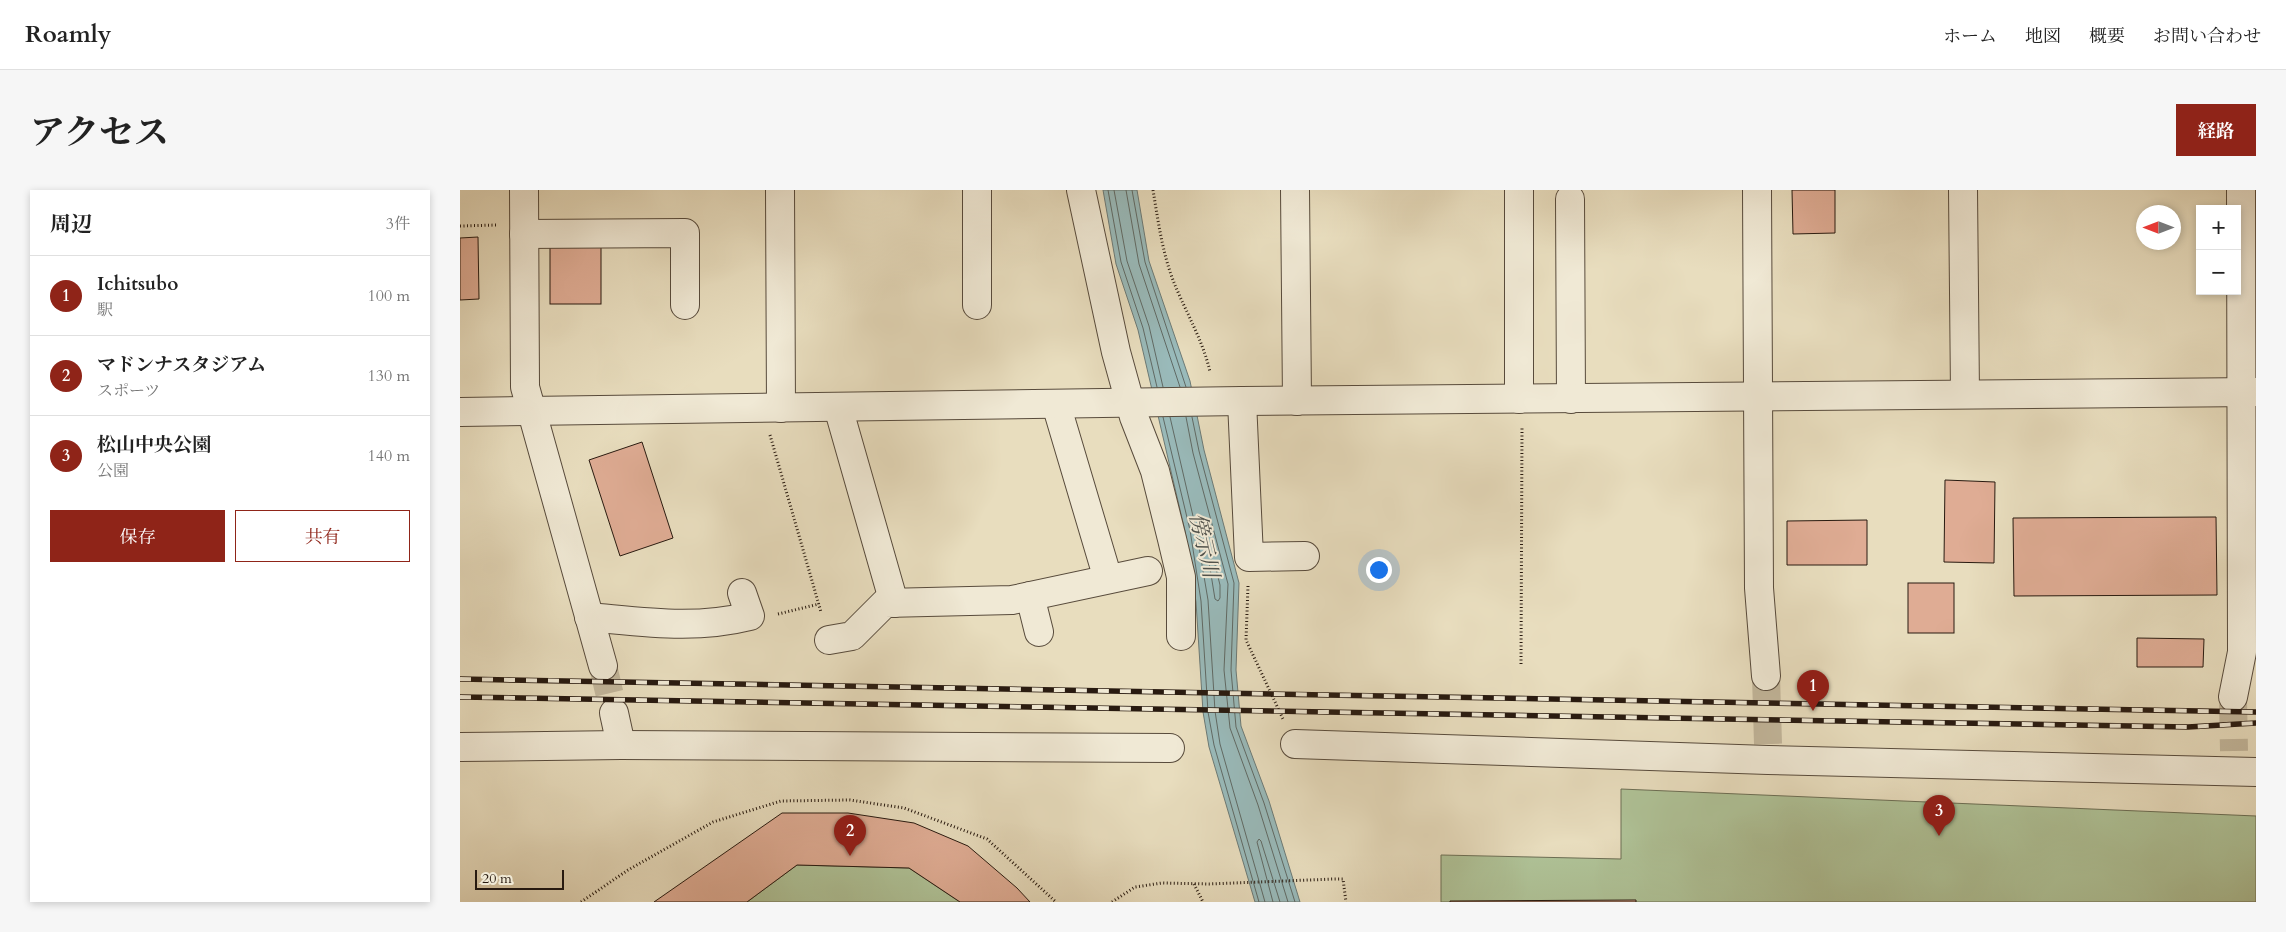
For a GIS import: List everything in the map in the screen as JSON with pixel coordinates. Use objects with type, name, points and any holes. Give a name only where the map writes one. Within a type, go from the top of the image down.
[{"type":"street","points":[[524,190],[525,387],[603,666]]},
{"type":"street","points":[[772,408],[780,190]]},
{"type":"street","points":[[976,190],[976,305]]},
{"type":"street","points":[[1081,190],[1116,352],[1135,402],[1134,417],[1155,471],[1181,577],[1181,636]]},
{"type":"street","points":[[1295,190],[1298,401]]},
{"type":"street","points":[[1519,190],[1521,399]]},
{"type":"street","points":[[1757,190],[1756,396],[1758,588],[1766,676]]},
{"type":"street","points":[[1963,190],[1965,394]]},
{"type":"street","points":[[2234,697],[2242,652],[2249,500],[2249,392],[2242,190]]},
{"type":"street","points":[[1570,199],[1571,399]]},
{"type":"street","points":[[524,229],[685,233],[685,305]]},
{"type":"street","points":[[460,412],[1135,402],[2249,392]]},
{"type":"street","points":[[1242,401],[1249,557],[1305,556]]},
{"type":"street","points":[[1056,404],[1108,579]]},
{"type":"street","points":[[838,407],[894,603]]},
{"type":"street","points":[[829,640],[852,636],[885,603],[1012,600],[1148,571]]},
{"type":"street","points":[[1030,596],[1040,632]]},
{"type":"street","points":[[589,617],[700,625],[727,622],[746,604]]},
{"type":"street","points":[[614,713],[622,745]]},
{"type":"street","points":[[1295,744],[1768,752],[2241,765]]},
{"type":"street","points":[[460,747],[622,745],[1170,748]]},
{"type":"path","points":[[460,226],[524,229]]},
{"type":"path","points":[[1521,399],[1521,664]]},
{"type":"path","points":[[772,408],[829,640]]},
{"type":"path","points":[[746,604],[779,614],[819,604]]},
{"type":"path","points":[[581,902],[628,870],[713,822],[781,801],[850,800],[904,808],[987,839],[1056,902]]},
{"type":"path","points":[[1112,902],[1135,887],[1162,883],[1209,884],[1334,878],[1343,879],[1346,902]]},
{"type":"path","points":[[1194,884],[1203,902]]},
{"type":"green space","points":[[1621,789],[2256,816],[2256,902],[1441,902],[1441,855],[1621,859]]},
{"type":"green space","points":[[797,865],[909,868],[960,902],[747,902]]},
{"type":"water","name":"傍示川","points":[[1103,190],[1137,190],[1149,261],[1190,381],[1204,450],[1239,583],[1236,670],[1241,726],[1269,801],[1300,902],[1255,902],[1209,747],[1203,712],[1196,602],[1185,531],[1138,330],[1116,264]]},
{"type":"building","points":[[1792,190],[1835,190],[1835,233],[1793,234]]},
{"type":"building","points":[[478,237],[479,299],[460,300],[460,238]]},
{"type":"building","points":[[550,245],[601,245],[601,304],[550,304]]},
{"type":"building","points":[[642,442],[673,538],[620,556],[589,460]]},
{"type":"building","points":[[1945,480],[1995,482],[1994,563],[1944,562]]},
{"type":"building","points":[[2216,517],[2217,595],[2014,596],[2013,518]]},
{"type":"building","points":[[1867,520],[1867,565],[1787,565],[1787,521]]},
{"type":"building","points":[[1908,583],[1954,583],[1954,633],[1908,633]]},
{"type":"building","points":[[2137,638],[2204,639],[2203,667],[2137,667]]},
{"type":"building","points":[[782,813],[848,813],[914,823],[968,846],[1017,888],[1030,902],[960,902],[909,868],[797,865],[747,902],[654,902]]},
{"type":"building","points":[[1636,900],[1636,902],[1450,902],[1450,901]]},
{"type":"tunnel","points":[[603,666],[614,713]]},
{"type":"tunnel","points":[[1766,676],[1768,744]]},
{"type":"tunnel","points":[[2233,697],[2234,751]]},
{"type":"railway","points":[[460,679],[2256,712]]},
{"type":"railway","points":[[460,697],[2188,727],[2256,723]]},
{"type":"place","name":"Ichitsubo","points":[[1813,711]]},
{"type":"place","name":"松山中央公園","points":[[1939,836]]},
{"type":"place","name":"マドンナスタジアム","points":[[850,856]]}]
